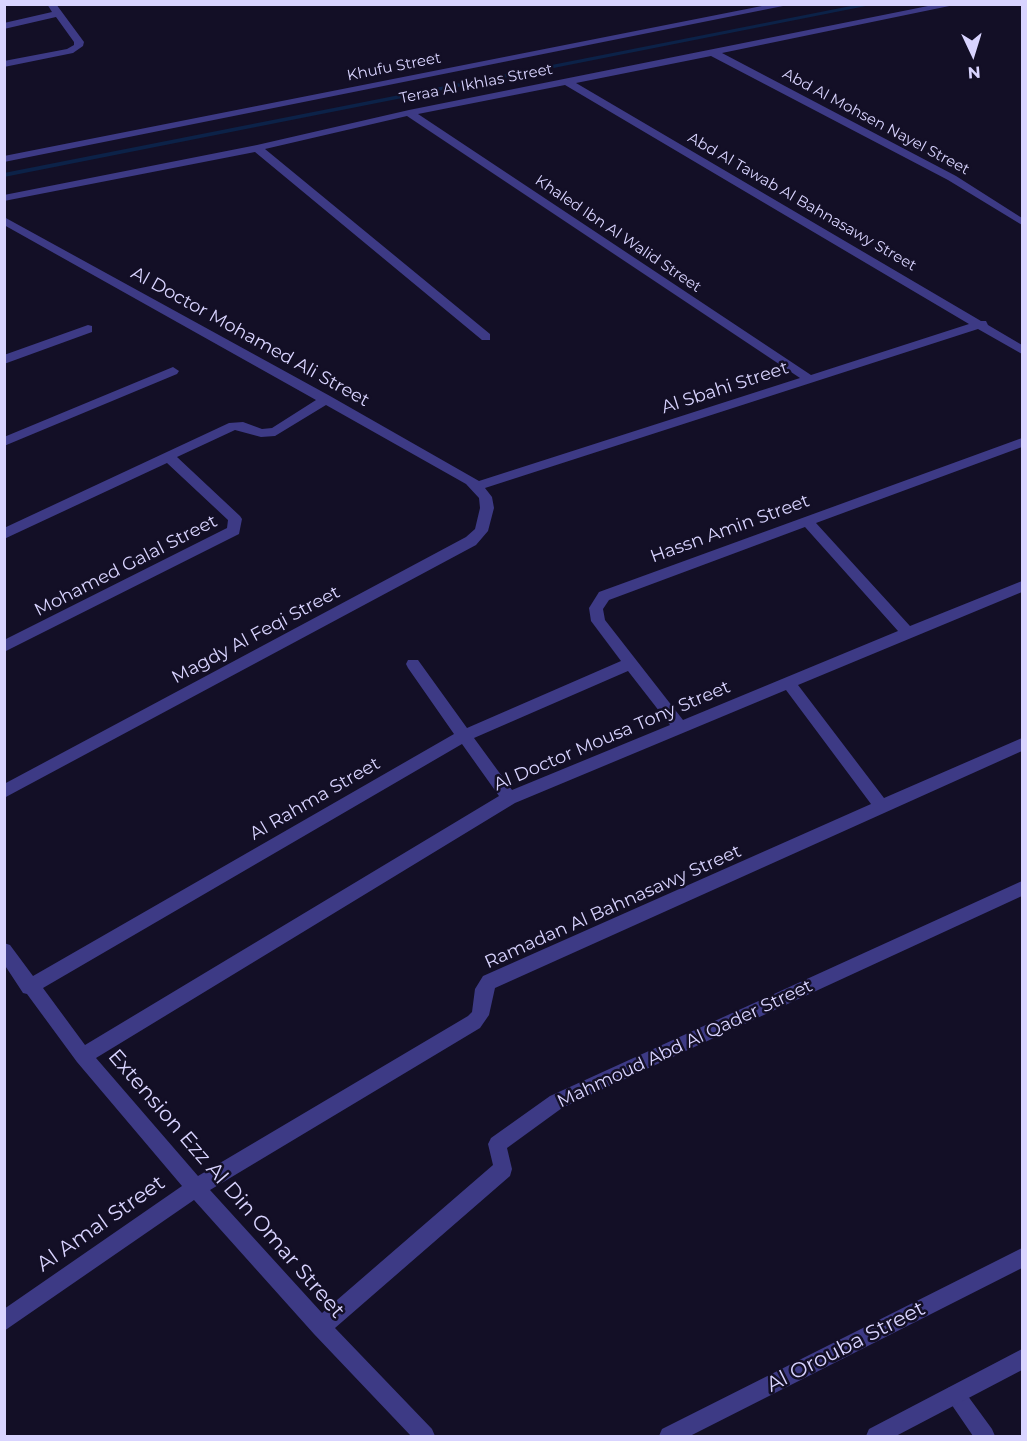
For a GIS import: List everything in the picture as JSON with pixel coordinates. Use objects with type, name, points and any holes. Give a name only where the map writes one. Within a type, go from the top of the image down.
[{"type":"street","points":[[4,64],[73,50],[79,42],[51,4]]},
{"type":"street","name":"Khufu Street","points":[[4,159],[789,4]]},
{"type":"street","name":"Teraa Al Ikhlas Street","points":[[4,198],[257,148],[409,113],[955,4]]},
{"type":"street","points":[[4,26],[58,14]]},
{"type":"street","name":"Abd Al Mohsen Nayel Street","points":[[712,52],[952,178],[1023,222]]},
{"type":"street","name":"Abd Al Tawab Al Bahnasawy Street","points":[[566,81],[1023,350]]},
{"type":"street","name":"Khaled Ibn Al Walid Street","points":[[409,113],[811,380]]},
{"type":"street","points":[[257,148],[486,337]]},
{"type":"street","name":"Al Doctor Mohamed Ali Street","points":[[4,220],[478,486]]},
{"type":"street","name":"Al Sbahi Street","points":[[478,486],[982,324]]},
{"type":"street","points":[[4,360],[88,329]]},
{"type":"street","points":[[4,442],[174,371]]},
{"type":"street","points":[[4,534],[233,426],[243,426],[261,433],[275,432],[326,399]]},
{"type":"street","name":"Hassn Amin Street","points":[[680,728],[598,621],[596,608],[604,596],[1023,442]]},
{"type":"street","name":"Mohamed Galal Street","points":[[4,647],[234,531],[235,519],[169,457]]},
{"type":"street","name":"Magdy Al Feqi Street","points":[[4,792],[471,542],[486,520],[485,497],[478,486]]},
{"type":"street","points":[[806,520],[908,633]]},
{"type":"street","name":"Al Doctor Mousa Tony Street","points":[[83,1056],[509,798],[1023,586]]},
{"type":"street","name":"Al Rahma Street","points":[[29,987],[465,735],[631,663]]},
{"type":"street","points":[[413,664],[509,798]]},
{"type":"street","points":[[788,682],[882,807]]},
{"type":"street","name":"Ramadan Al Bahnasawy Street","points":[[196,1188],[474,1022],[480,1015],[484,989],[489,982],[1023,744]]},
{"type":"street","name":"Mahmoud Abd Al Qader Street","points":[[321,1327],[503,1169],[498,1144],[556,1102],[1023,888]]},
{"type":"street","name":"Extension Ezz Al Din Omar Street","points":[[4,950],[29,987],[83,1056],[196,1188],[321,1327],[425,1437]]},
{"type":"street","name":"Al Amal Street","points":[[4,1321],[196,1188]]},
{"type":"street","name":"Al Orouba Street","points":[[669,1437],[1023,1258]]},
{"type":"street","points":[[876,1437],[1023,1359]]},
{"type":"street","points":[[954,1395],[986,1437]]},
{"type":"waterway","points":[[4,175],[873,4]]}]
